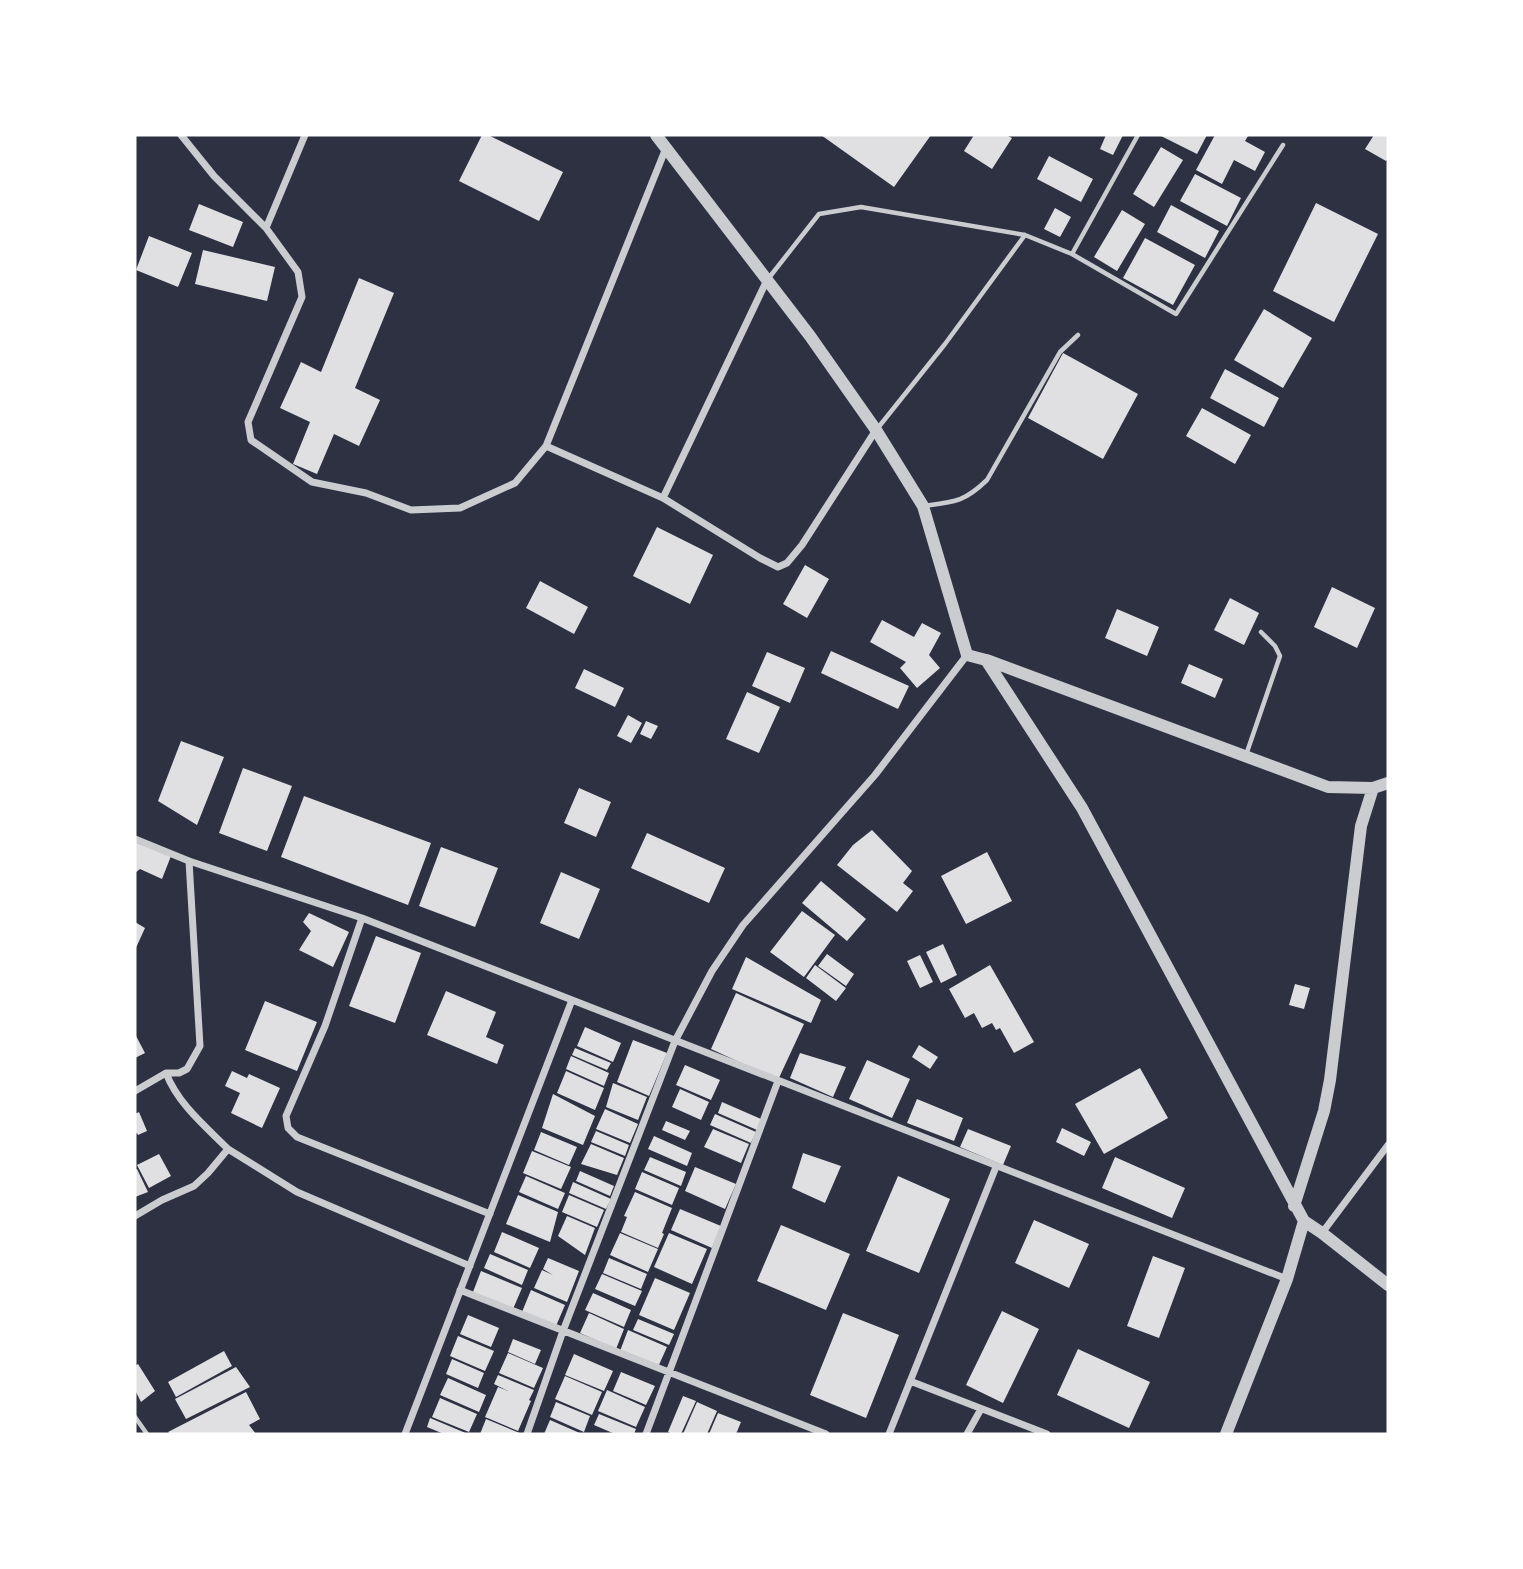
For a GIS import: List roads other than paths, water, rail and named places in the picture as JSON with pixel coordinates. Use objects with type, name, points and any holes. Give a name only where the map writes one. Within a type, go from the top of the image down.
[{"type":"street","points":[[181,135],[214,176],[266,228],[298,272],[302,297],[248,422],[251,440],[312,482],[366,493],[411,509],[460,508],[515,482],[547,446],[666,148]]},
{"type":"street","points":[[266,228],[305,135]]},
{"type":"street","points":[[656,135],[810,336],[876,430],[923,506],[967,655]]},
{"type":"street","points":[[663,498],[767,280]]},
{"type":"street","points":[[547,446],[663,498],[778,567],[787,563],[802,545],[876,430]]},
{"type":"street","points":[[967,655],[1328,787],[1373,788],[1388,783]]},
{"type":"street","points":[[527,1434],[563,1331],[675,1041],[712,971],[743,925],[875,775],[967,655]]},
{"type":"street","points":[[986,660],[1082,808],[1294,1206],[1304,1221],[1388,1285]]},
{"type":"street","points":[[1294,1206],[1324,1111],[1330,1080],[1361,826],[1373,788]]},
{"type":"street","points":[[135,839],[189,861],[362,918],[1287,1279]]},
{"type":"street","points":[[135,1091],[166,1073],[179,1073],[187,1069],[200,1046],[189,861]]},
{"type":"street","points":[[362,918],[325,1026],[286,1116],[288,1128],[297,1137],[490,1214]]},
{"type":"street","points":[[405,1434],[572,1000]]},
{"type":"street","points":[[166,1073],[172,1088],[188,1109],[228,1149],[297,1192],[470,1266]]},
{"type":"street","points":[[646,1434],[778,1082]]},
{"type":"street","points":[[1322,1233],[1388,1145]]},
{"type":"street","points":[[135,1216],[194,1186],[228,1149]]},
{"type":"street","points":[[889,1434],[996,1167]]},
{"type":"street","points":[[1226,1434],[1287,1279],[1304,1221]]},
{"type":"street","points":[[460,1290],[825,1434]]},
{"type":"street","points":[[910,1381],[1046,1434]]},
{"type":"street","points":[[967,1434],[981,1409]]},
{"type":"lane","points":[[1072,254],[1138,135]]},
{"type":"lane","points":[[767,280],[819,214],[861,207],[1025,235],[1072,254],[1176,314],[1283,145]]},
{"type":"lane","points":[[876,430],[945,344],[1025,235]]},
{"type":"lane","points":[[923,506],[956,502],[972,495],[987,480],[1060,352],[1078,335]]},
{"type":"lane","points":[[1245,756],[1280,656],[1275,646],[1261,632]]},
{"type":"lane","points":[[135,1417],[147,1434]]}]
